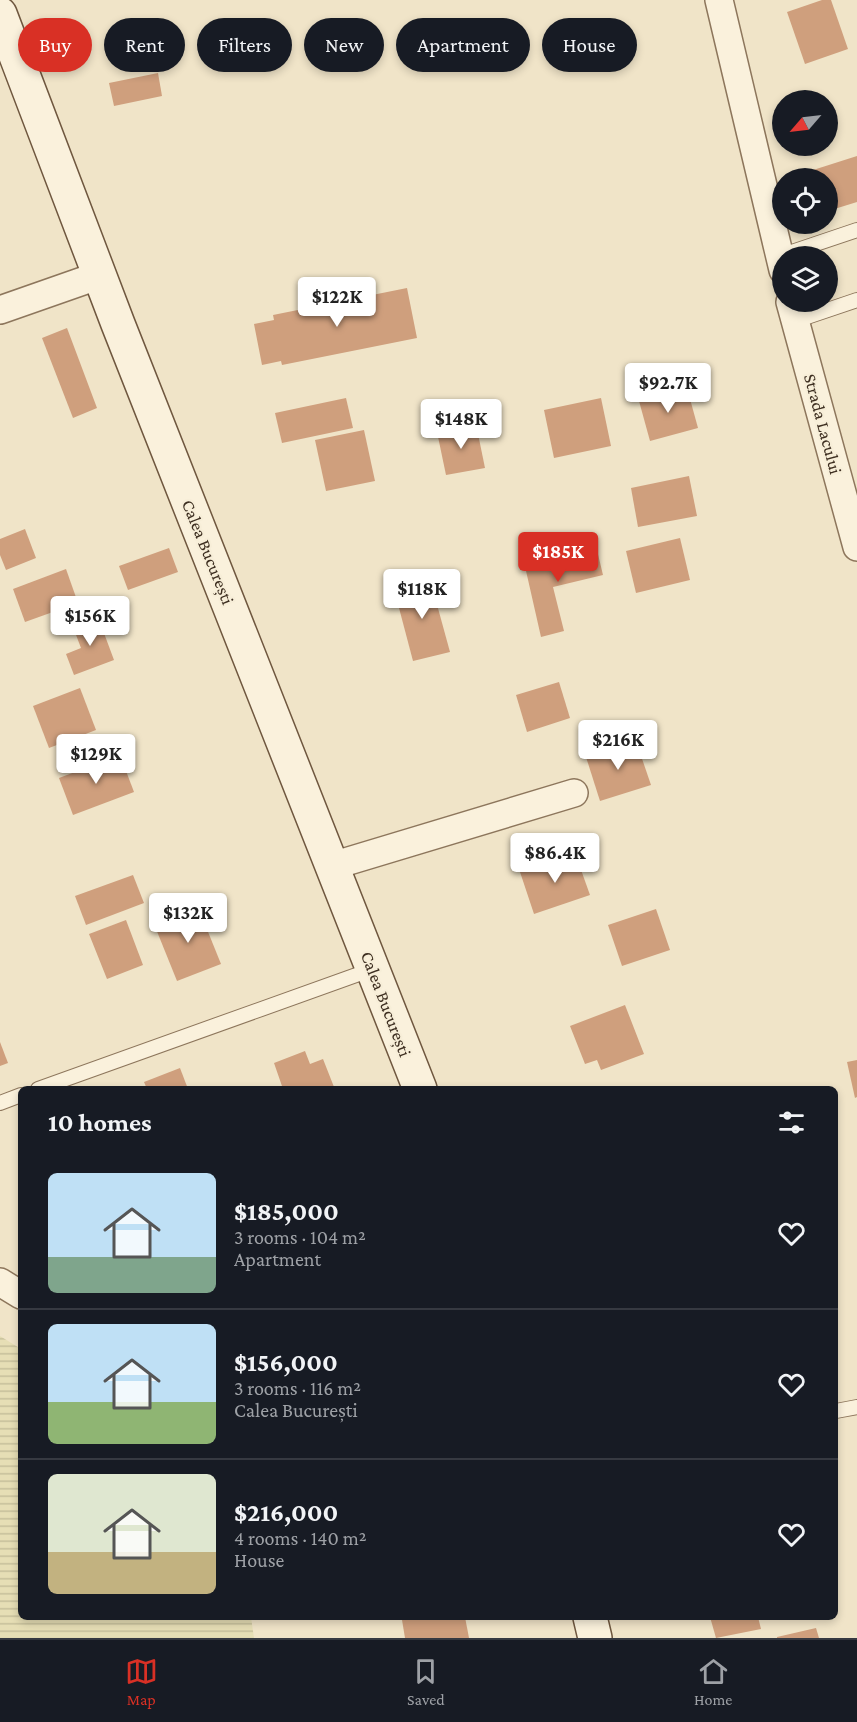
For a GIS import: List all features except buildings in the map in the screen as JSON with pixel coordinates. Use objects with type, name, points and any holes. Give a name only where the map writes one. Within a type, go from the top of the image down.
[{"type":"main road","name":"Calea București","points":[[0,14],[100,275],[419,1086]]},
{"type":"main road","points":[[591,1620],[595,1638]]},
{"type":"street","points":[[719,0],[777,246]]},
{"type":"street","points":[[0,310],[100,275]]},
{"type":"street","name":"Strada Lacului","points":[[793,312],[857,547]]},
{"type":"street","points":[[332,866],[574,794]]},
{"type":"street","points":[[0,1282],[18,1293]]},
{"type":"lane","points":[[820,246],[857,230]]},
{"type":"lane","points":[[838,303],[857,300]]},
{"type":"lane","points":[[46,1086],[373,969]]},
{"type":"lane","points":[[0,1103],[18,1096]]},
{"type":"lane","points":[[838,1411],[857,1407]]},
{"type":"shaded area","points":[[0,1336],[18,1347],[18,1620],[251,1620],[254,1638],[0,1638]]}]
